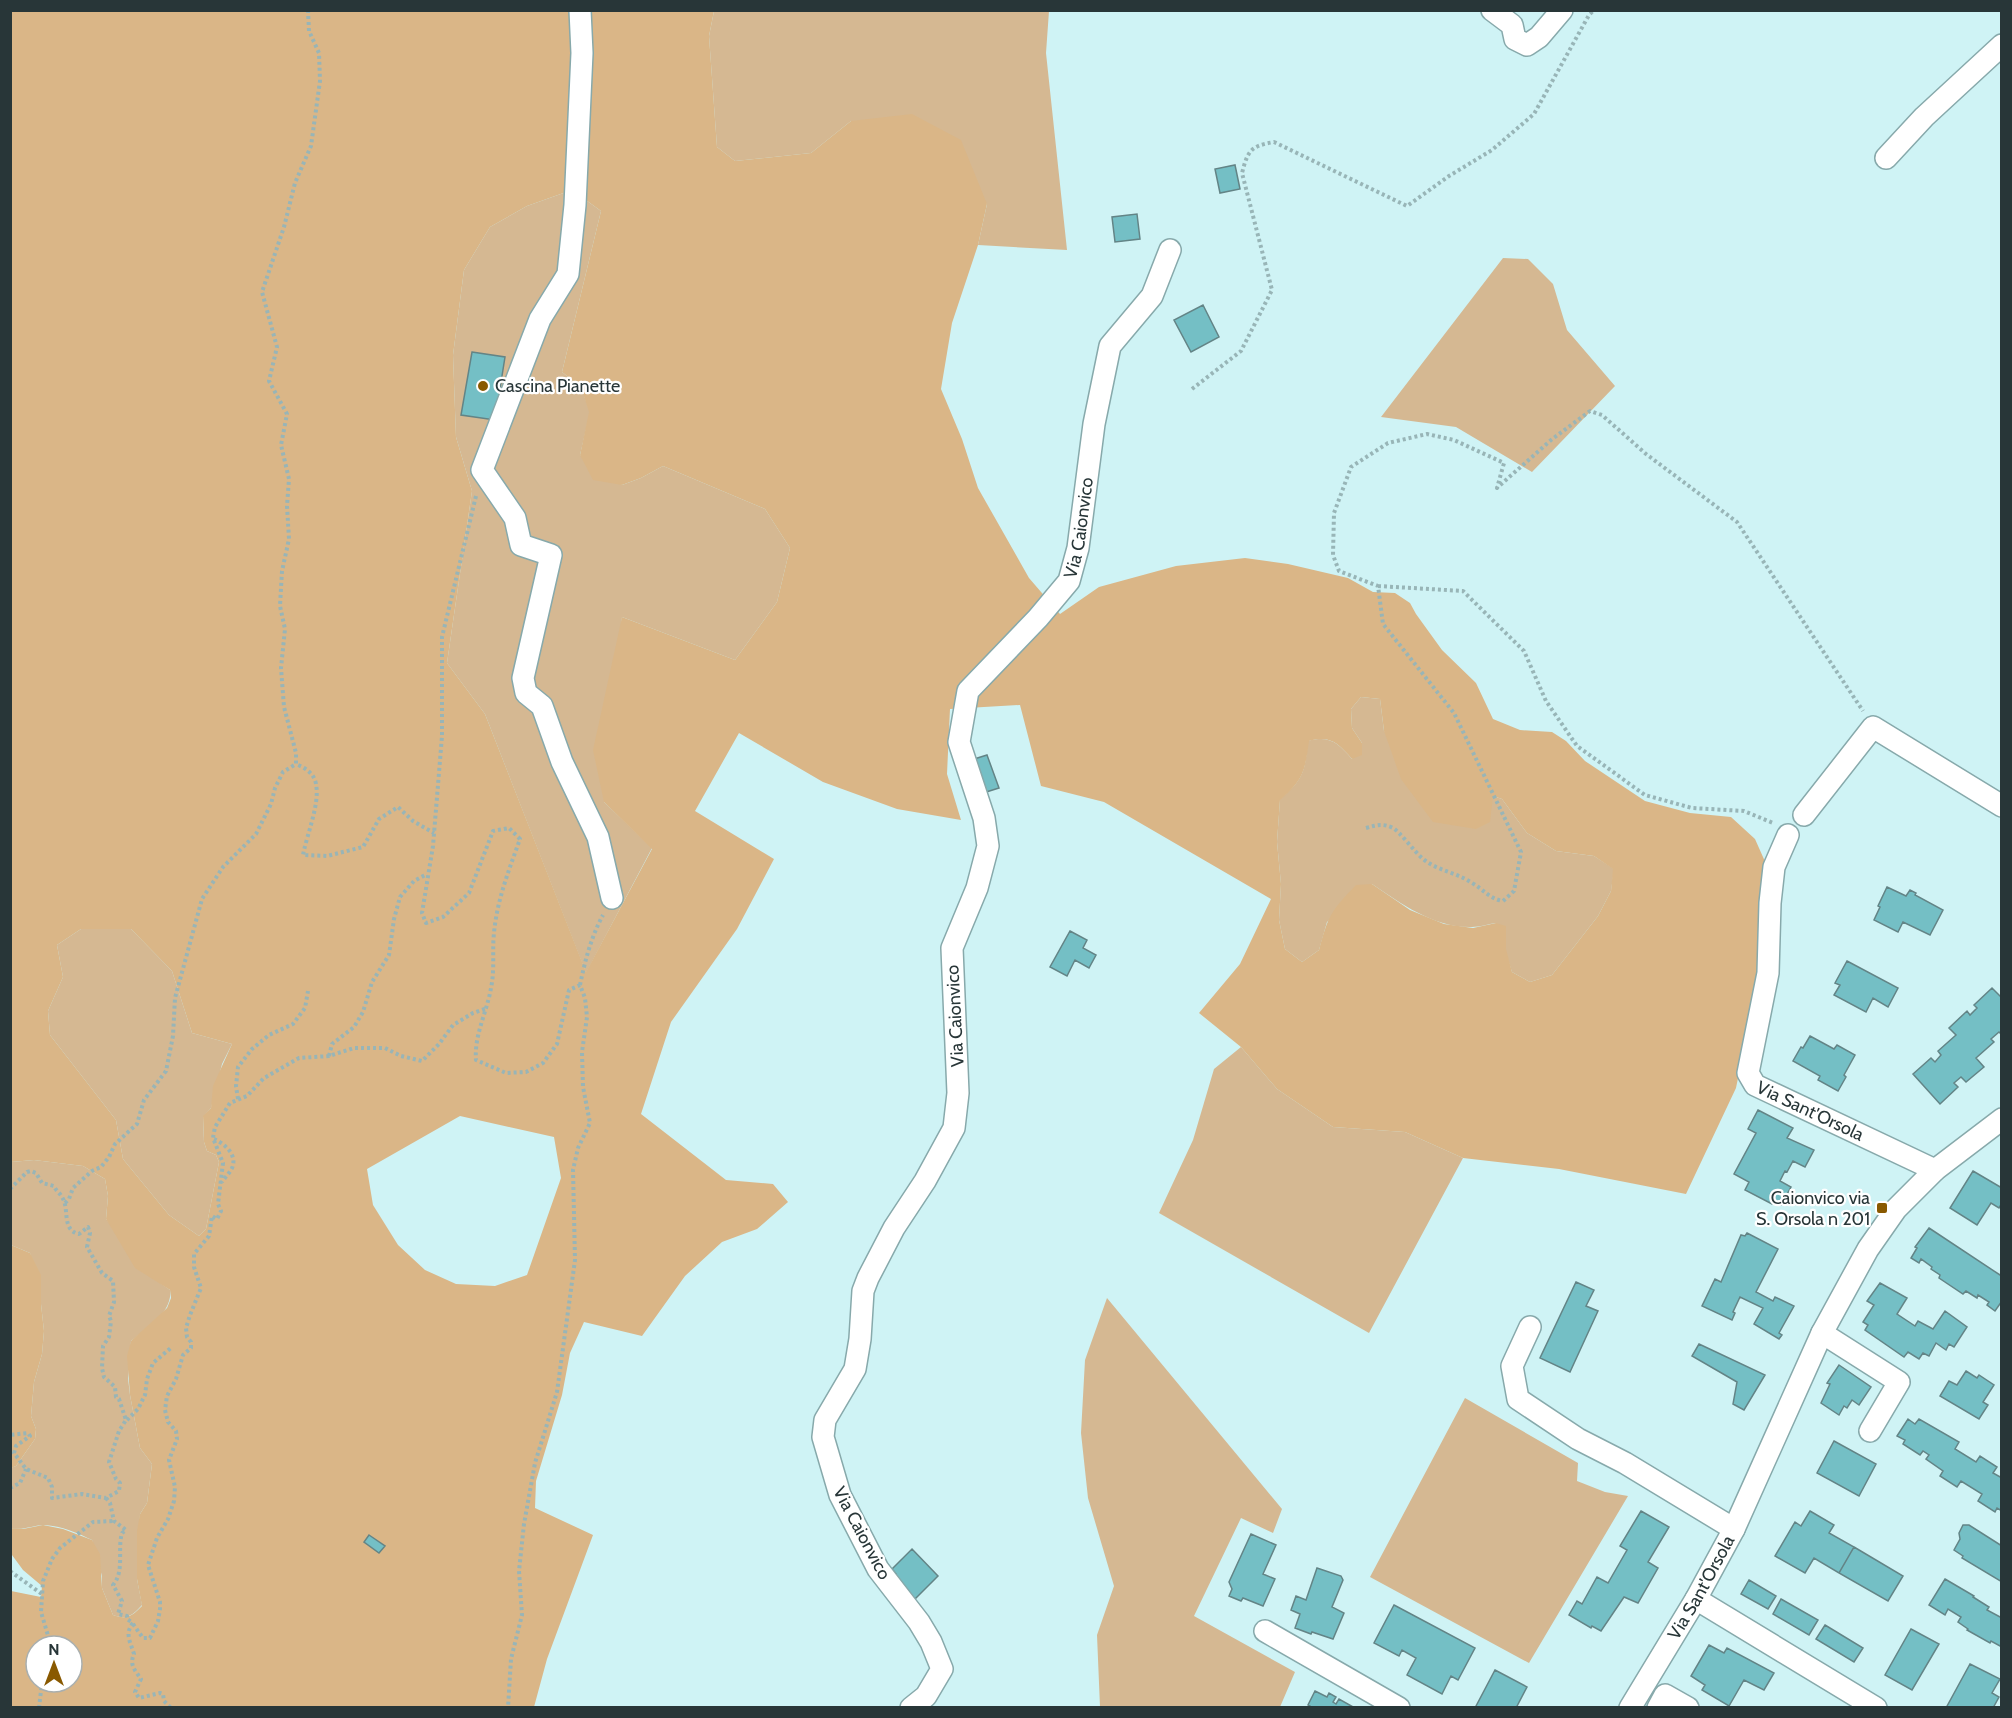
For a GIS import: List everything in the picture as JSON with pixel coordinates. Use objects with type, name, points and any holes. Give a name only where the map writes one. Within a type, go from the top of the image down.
[{"type":"street","points":[[580,10],[582,53],[575,205],[568,274],[540,319],[482,470],[515,518],[521,545],[551,555],[523,678],[526,693],[542,706],[562,762],[598,837],[612,898]]},
{"type":"street","points":[[1492,10],[1512,25],[1515,39],[1527,45],[1539,37],[1562,10]]},
{"type":"street","points":[[1887,158],[1924,117],[2001,45]]},
{"type":"street","name":"Via Caionvico","points":[[911,1707],[926,1696],[942,1669],[931,1642],[919,1622],[878,1569],[840,1495],[823,1437],[825,1420],[855,1369],[860,1339],[863,1291],[868,1278],[894,1228],[925,1181],[954,1128],[958,1093],[952,948],[977,888],[988,846],[984,818],[959,742],[968,692],[1038,618],[1069,581],[1078,548],[1094,424],[1110,346],[1152,296],[1170,250]]},
{"type":"street","points":[[1804,815],[1873,727],[2001,806]]},
{"type":"street","name":"Via Sant'Orsola","points":[[1788,835],[1774,867],[1770,903],[1768,973],[1748,1073],[1755,1085],[1935,1170]]},
{"type":"street","name":"Via Sant'Orsola","points":[[1630,1707],[1696,1599],[1734,1529],[1822,1333],[1868,1249],[1896,1209],[1935,1170],[2001,1119]]},
{"type":"street","points":[[1530,1327],[1512,1366],[1518,1399],[1578,1439],[1625,1463],[1734,1529]]},
{"type":"street","points":[[1822,1333],[1899,1382],[1870,1431]]},
{"type":"street","points":[[1696,1599],[1876,1707]]},
{"type":"street","points":[[1265,1631],[1399,1707]]},
{"type":"street","points":[[1658,1707],[1665,1695],[1688,1707]]},
{"type":"path","points":[[296,764],[296,753],[284,706],[281,668],[285,629],[280,606],[282,571],[289,540],[287,506],[289,479],[281,445],[287,414],[269,381],[277,347],[262,292],[284,227],[294,183],[311,146],[320,81],[319,53],[309,31],[308,10]]},
{"type":"path","points":[[1192,389],[1241,351],[1272,290],[1242,173],[1247,155],[1257,145],[1274,142],[1407,206],[1449,176],[1492,150],[1534,114],[1589,15],[1594,10]]},
{"type":"path","points":[[1788,835],[1769,820],[1744,811],[1692,808],[1645,795],[1577,746],[1546,701],[1524,651],[1463,591],[1378,586],[1339,571],[1333,555],[1334,513],[1351,467],[1388,443],[1427,434],[1454,440],[1504,463],[1497,489],[1551,440],[1590,411],[1602,415],[1646,453],[1737,522],[1873,727]]},
{"type":"path","points":[[482,470],[442,637],[442,736],[434,833],[422,913],[426,923],[443,917],[469,893],[493,831],[509,828],[520,839],[500,897],[494,934],[495,971],[488,1008],[475,1046],[476,1060],[506,1073],[526,1072],[543,1062],[557,1044],[569,990],[580,985]]},
{"type":"path","points":[[1366,828],[1380,824],[1395,830],[1425,860],[1441,870],[1462,876],[1493,899],[1503,901],[1514,891],[1521,852],[1454,713],[1383,624],[1378,586]]},
{"type":"path","points":[[296,764],[307,768],[316,782],[315,807],[303,855],[327,856],[363,847],[379,819],[398,807],[413,821],[434,833]]},
{"type":"path","points":[[65,1203],[69,1200],[74,1188],[92,1171],[101,1167],[115,1144],[137,1124],[144,1100],[166,1071],[175,998],[202,899],[223,867],[256,834],[283,772],[296,764]]},
{"type":"path","points":[[328,1056],[332,1044],[354,1027],[363,1012],[372,982],[389,955],[400,897],[414,881],[428,874]]},
{"type":"path","points":[[508,1707],[511,1659],[522,1615],[519,1571],[524,1524],[535,1463],[557,1392],[575,1260],[573,1170],[578,1148],[590,1123],[583,1087],[582,1052],[587,1017],[585,998],[580,985],[596,927],[612,898]]},
{"type":"path","points":[[238,1100],[236,1086],[238,1067],[252,1049],[270,1035],[293,1024],[305,1008],[308,991]]},
{"type":"path","points":[[48,1634],[41,1612],[43,1581],[60,1548],[93,1522],[114,1521],[126,1530],[122,1533],[118,1544],[121,1565],[113,1585],[122,1601],[118,1614],[128,1616],[127,1619],[143,1638],[150,1638],[158,1621],[160,1602],[148,1565],[157,1538],[168,1519],[174,1501],[175,1486],[169,1460],[177,1439],[176,1431],[168,1422],[165,1410],[167,1396],[176,1379],[183,1355],[191,1348],[186,1328],[201,1288],[194,1268],[194,1254],[209,1236],[212,1216],[217,1219],[220,1216],[221,1211],[218,1204],[223,1163],[213,1138],[214,1127],[230,1103],[247,1096],[264,1078],[299,1058],[328,1056],[354,1048],[385,1048],[401,1056],[422,1061],[453,1025],[473,1012],[488,1008]]},
{"type":"path","points":[[213,1138],[221,1142],[233,1158],[233,1167],[220,1185]]},
{"type":"path","points":[[10,1189],[27,1172],[36,1173],[42,1184],[54,1186],[65,1203],[66,1222],[75,1233],[80,1234],[88,1227],[90,1233],[87,1246],[102,1273],[112,1281],[114,1302],[109,1316],[111,1321],[109,1337],[103,1346],[102,1368],[104,1377],[115,1388],[116,1397],[119,1399],[126,1420]]},
{"type":"path","points":[[10,1435],[28,1433],[30,1436],[14,1450],[26,1469],[48,1478],[52,1487],[52,1498],[82,1494],[106,1498],[119,1491],[120,1483],[109,1462],[119,1431],[126,1420],[138,1409],[145,1395],[147,1379],[153,1363],[172,1347]]},
{"type":"path","points":[[10,1357],[10,1365]]},
{"type":"path","points":[[10,1488],[20,1483],[26,1469]]},
{"type":"path","points":[[106,1498],[110,1503],[114,1521]]},
{"type":"path","points":[[10,1571],[42,1594]]},
{"type":"path","points":[[133,1624],[130,1627],[129,1644],[134,1654],[131,1661],[141,1679],[135,1692],[139,1698],[163,1694],[165,1701],[171,1707]]},
{"type":"shaded area","points":[[11,11],[714,11],[709,36],[717,147],[735,161],[811,153],[851,121],[912,114],[961,140],[987,204],[978,245],[952,323],[941,389],[962,439],[978,488],[1029,578],[1060,614],[1099,587],[1176,566],[1245,558],[1288,564],[1348,578],[1373,592],[1395,593],[1410,603],[1442,650],[1476,683],[1493,719],[1520,730],[1552,732],[1566,741],[1585,761],[1645,801],[1690,813],[1731,817],[1755,839],[1767,866],[1759,974],[1736,1088],[1686,1194],[1559,1169],[1463,1158],[1405,1132],[1333,1127],[1277,1089],[1241,1047],[1199,1013],[1240,964],[1271,899],[1104,802],[1041,786],[1020,705],[950,709],[947,774],[961,820],[897,809],[823,782],[739,733],[695,811],[774,859],[737,929],[671,1022],[641,1114],[726,1180],[773,1184],[788,1202],[757,1229],[722,1242],[685,1276],[642,1336],[584,1322],[570,1353],[562,1395],[536,1481],[535,1508],[593,1535],[547,1659],[534,1707],[11,1707],[11,1591],[41,1597],[42,1586],[23,1570],[12,1555],[10,1528],[23,1529],[43,1525],[63,1529],[92,1540],[100,1554],[102,1588],[113,1615],[129,1616],[142,1606],[137,1579],[137,1531],[140,1514],[147,1503],[152,1464],[140,1448],[130,1395],[127,1356],[131,1341],[167,1308],[171,1298],[170,1290],[135,1268],[106,1219],[108,1196],[105,1179],[83,1166],[34,1160],[11,1162]],"holes":[[[572,190],[601,211],[562,372],[581,387],[589,412],[580,455],[593,480],[622,485],[663,466],[765,509],[790,548],[777,602],[735,660],[622,617],[593,750],[604,802],[652,849],[586,972],[485,714],[447,663],[472,491],[456,437],[453,355],[464,270],[490,227],[527,206]],[[1361,697],[1380,699],[1384,731],[1401,779],[1433,822],[1476,829],[1490,822],[1493,796],[1502,799],[1527,833],[1556,851],[1594,856],[1613,869],[1611,891],[1598,916],[1552,975],[1530,982],[1512,972],[1506,949],[1506,926],[1496,923],[1473,928],[1444,924],[1410,910],[1372,884],[1356,885],[1341,901],[1328,921],[1319,950],[1302,962],[1285,949],[1279,920],[1281,884],[1277,842],[1280,800],[1302,774],[1309,741],[1323,739],[1333,742],[1352,759],[1362,755],[1362,743],[1352,728],[1351,709]],[[81,929],[131,929],[172,971],[192,1033],[232,1044],[213,1086],[211,1108],[203,1116],[204,1142],[207,1151],[216,1155],[219,1162],[206,1229],[199,1236],[169,1215],[123,1159],[116,1120],[50,1035],[48,1011],[63,977],[57,945]],[[460,1116],[554,1137],[561,1178],[527,1275],[495,1286],[456,1284],[425,1270],[398,1245],[373,1205],[367,1169]]]},
{"type":"shaded area","points":[[714,11],[1049,11],[1046,53],[1067,250],[978,245],[987,204],[851,121],[811,153],[735,161],[717,147],[709,36]]},
{"type":"shaded area","points":[[572,190],[601,211],[562,372],[581,387],[590,412],[580,455],[622,485],[663,466],[765,509],[790,548],[777,602],[735,660],[622,617],[604,802],[652,848],[586,973],[485,714],[447,663],[472,491],[456,437],[453,355],[464,270],[490,227],[527,206]]},
{"type":"shaded area","points":[[1503,258],[1528,259],[1553,284],[1567,330],[1615,386],[1532,472],[1456,427],[1381,417]]},
{"type":"shaded area","points":[[1361,697],[1380,699],[1384,731],[1493,796],[1502,799],[1527,833],[1556,851],[1594,856],[1614,869],[1611,891],[1598,916],[1552,975],[1530,982],[1512,972],[1496,923],[1478,927],[1445,924],[1419,913],[1372,884],[1327,922],[1319,950],[1302,962],[1285,949],[1279,920],[1281,884],[1277,842],[1280,799],[1294,786],[1302,774],[1308,741],[1322,739],[1333,742],[1352,759],[1362,743],[1352,728],[1351,709]]},
{"type":"shaded area","points":[[81,929],[131,929],[172,971],[192,1033],[232,1044],[222,1064],[211,1108],[203,1117],[204,1142],[207,1151],[216,1155],[219,1162],[206,1229],[199,1236],[169,1215],[123,1159],[116,1120],[50,1035],[48,1011],[63,977],[57,945]]},
{"type":"shaded area","points":[[1241,1047],[1277,1089],[1333,1127],[1405,1132],[1463,1158],[1369,1333],[1159,1213],[1193,1140],[1214,1069]]},
{"type":"shaded area","points":[[34,1160],[83,1166],[105,1179],[108,1196],[106,1219],[160,1283],[170,1290],[170,1298],[158,1319],[131,1341],[128,1378],[130,1395],[140,1448],[152,1464],[147,1503],[140,1514],[137,1579],[142,1605],[126,1617],[113,1615],[102,1588],[102,1576],[92,1540],[69,1530],[51,1526],[11,1528],[10,1468],[16,1466],[35,1439],[36,1429],[31,1416],[34,1382],[42,1354],[44,1331],[41,1304],[30,1253],[11,1245],[11,1162]]},
{"type":"shaded area","points":[[11,1245],[30,1253],[41,1275],[44,1331],[42,1354],[34,1382],[31,1416],[36,1429],[35,1439],[16,1466],[11,1468]]},
{"type":"shaded area","points":[[1107,1298],[1282,1509],[1273,1533],[1241,1518],[1194,1616],[1295,1672],[1280,1707],[1100,1707],[1097,1635],[1114,1586],[1088,1498],[1081,1433],[1085,1360]]},
{"type":"shaded area","points":[[1465,1398],[1578,1463],[1577,1481],[1605,1492],[1628,1496],[1529,1663],[1370,1577]]},
{"type":"building","points":[[1235,165],[1240,189],[1220,193],[1215,169]]},
{"type":"building","points":[[1137,214],[1140,239],[1115,242],[1112,217]]},
{"type":"building","points":[[1203,305],[1219,337],[1191,352],[1174,320]]},
{"type":"building","name":"Cascina Pianette","points":[[472,352],[505,357],[495,420],[461,415]]},
{"type":"building","points":[[987,755],[999,788],[983,793],[971,760]]},
{"type":"building","points":[[1887,887],[1906,896],[1910,890],[1943,910],[1930,935],[1903,922],[1898,932],[1874,920]]},
{"type":"building","points":[[1070,931],[1087,940],[1083,948],[1096,955],[1089,968],[1075,960],[1067,976],[1050,967]]},
{"type":"building","points":[[1847,961],[1898,988],[1888,1007],[1873,998],[1866,1012],[1834,995],[1840,985],[1835,983]]},
{"type":"building","points":[[1992,988],[2002,998],[2002,1035],[1999,1032],[1991,1039],[1994,1042],[1976,1058],[1984,1067],[1966,1082],[1961,1077],[1954,1083],[1958,1087],[1940,1104],[1913,1074],[1931,1058],[1935,1062],[1941,1055],[1938,1051],[1956,1035],[1949,1028],[1967,1011],[1970,1015],[1977,1008],[1974,1005]]},
{"type":"building","points":[[1810,1036],[1834,1049],[1837,1045],[1855,1055],[1838,1091],[1818,1080],[1820,1076],[1793,1061]]},
{"type":"building","points":[[1758,1110],[1793,1128],[1787,1138],[1814,1150],[1805,1167],[1793,1161],[1787,1172],[1785,1171],[1780,1181],[1791,1187],[1781,1205],[1774,1201],[1772,1204],[1745,1190],[1749,1182],[1734,1174],[1756,1133],[1748,1129]]},
{"type":"building","points":[[1973,1171],[2002,1188],[2002,1203],[1999,1208],[1991,1203],[1977,1225],[1950,1208]]},
{"type":"building","points":[[1929,1228],[2000,1275],[2002,1273],[2002,1301],[1995,1311],[1987,1305],[1989,1302],[1978,1295],[1977,1298],[1966,1291],[1963,1294],[1939,1278],[1940,1275],[1921,1259],[1919,1263],[1911,1258],[1917,1248],[1915,1247]]},
{"type":"building","points":[[1747,1233],[1778,1249],[1756,1292],[1773,1301],[1775,1297],[1794,1306],[1779,1333],[1782,1335],[1779,1339],[1754,1324],[1763,1308],[1740,1297],[1732,1320],[1702,1306],[1715,1279],[1721,1282],[1741,1235],[1745,1236]]},
{"type":"building","points":[[1576,1282],[1594,1290],[1586,1306],[1598,1311],[1570,1372],[1540,1358]]},
{"type":"building","points":[[1880,1283],[1907,1298],[1897,1314],[1915,1326],[1918,1321],[1933,1329],[1945,1311],[1967,1327],[1954,1347],[1949,1344],[1946,1350],[1936,1343],[1929,1356],[1923,1353],[1919,1359],[1908,1352],[1904,1357],[1865,1330],[1868,1325],[1863,1322],[1874,1305],[1867,1301]]},
{"type":"building","points":[[1699,1344],[1765,1375],[1744,1410],[1733,1404],[1737,1382],[1692,1356]]},
{"type":"building","points":[[1839,1365],[1871,1387],[1859,1405],[1852,1400],[1847,1408],[1844,1406],[1839,1415],[1821,1403],[1830,1384],[1827,1383]]},
{"type":"building","points":[[1966,1371],[1977,1378],[1979,1375],[1994,1385],[1983,1402],[1988,1405],[1979,1419],[1940,1396],[1949,1381],[1957,1385]]},
{"type":"building","points":[[1908,1419],[1915,1424],[1919,1419],[1959,1442],[1955,1449],[1976,1462],[1980,1456],[1997,1467],[1993,1473],[2002,1478],[2002,1511],[1997,1508],[1995,1512],[1978,1501],[1982,1494],[1961,1481],[1957,1487],[1940,1476],[1943,1471],[1926,1459],[1929,1455],[1923,1451],[1920,1455],[1903,1444],[1905,1440],[1897,1436]]},
{"type":"building","points":[[1834,1441],[1876,1464],[1859,1496],[1817,1473]]},
{"type":"building","points":[[1641,1511],[1669,1527],[1648,1562],[1658,1568],[1638,1603],[1624,1597],[1601,1631],[1592,1626],[1591,1628],[1569,1615],[1577,1601],[1582,1604],[1597,1577],[1608,1583],[1627,1550],[1620,1546]]},
{"type":"building","points":[[1810,1511],[1834,1525],[1829,1533],[1854,1547],[1839,1573],[1814,1558],[1805,1573],[1775,1556],[1795,1522],[1801,1526]]},
{"type":"building","points":[[1963,1525],[1969,1525],[2002,1546],[2002,1582],[1962,1558],[1963,1556],[1954,1550],[1960,1539],[1959,1533]]},
{"type":"building","points":[[1251,1534],[1276,1545],[1263,1574],[1275,1579],[1263,1606],[1243,1598],[1241,1601],[1229,1596],[1232,1589],[1229,1582]]},
{"type":"building","points":[[369,1535],[385,1546],[379,1553],[364,1542]]},
{"type":"building","points":[[1854,1547],[1903,1576],[1888,1601],[1839,1573]]},
{"type":"building","points":[[912,1549],[938,1576],[914,1600],[892,1578],[896,1574],[892,1569]]},
{"type":"building","points":[[1317,1568],[1341,1576],[1343,1580],[1332,1607],[1344,1613],[1333,1639],[1295,1628],[1300,1614],[1291,1610],[1296,1596],[1306,1600]]},
{"type":"building","points":[[1945,1579],[1974,1596],[1989,1607],[1987,1610],[2002,1618],[2000,1646],[1967,1630],[1958,1622],[1961,1617],[1948,1609],[1945,1615],[1929,1605]]},
{"type":"building","points":[[1749,1580],[1776,1596],[1768,1609],[1741,1594]]},
{"type":"building","points":[[1781,1599],[1818,1620],[1809,1635],[1773,1614]]},
{"type":"building","points":[[1394,1605],[1475,1648],[1458,1680],[1451,1676],[1442,1694],[1407,1675],[1416,1658],[1402,1650],[1399,1656],[1374,1643]]},
{"type":"building","points":[[1825,1625],[1863,1648],[1854,1662],[1816,1639]]},
{"type":"building","points":[[1911,1629],[1939,1644],[1912,1690],[1885,1675]]},
{"type":"building","points":[[1709,1645],[1724,1653],[1727,1648],[1774,1673],[1764,1690],[1744,1680],[1729,1706],[1702,1690],[1705,1685],[1691,1676]]},
{"type":"building","points":[[1970,1664],[2000,1679],[1992,1693],[1999,1697],[1993,1708],[1946,1708]]},
{"type":"building","points":[[1495,1670],[1527,1687],[1516,1708],[1475,1708]]},
{"type":"building","points":[[1315,1691],[1327,1697],[1329,1693],[1336,1697],[1333,1702],[1336,1704],[1339,1699],[1355,1708],[1313,1708],[1308,1705]]},
{"type":"place","name":"Cascina Pianette","points":[[483,386]]},
{"type":"place","name":"Caionvico via S. Orsola n 201","points":[[1882,1208]]}]
